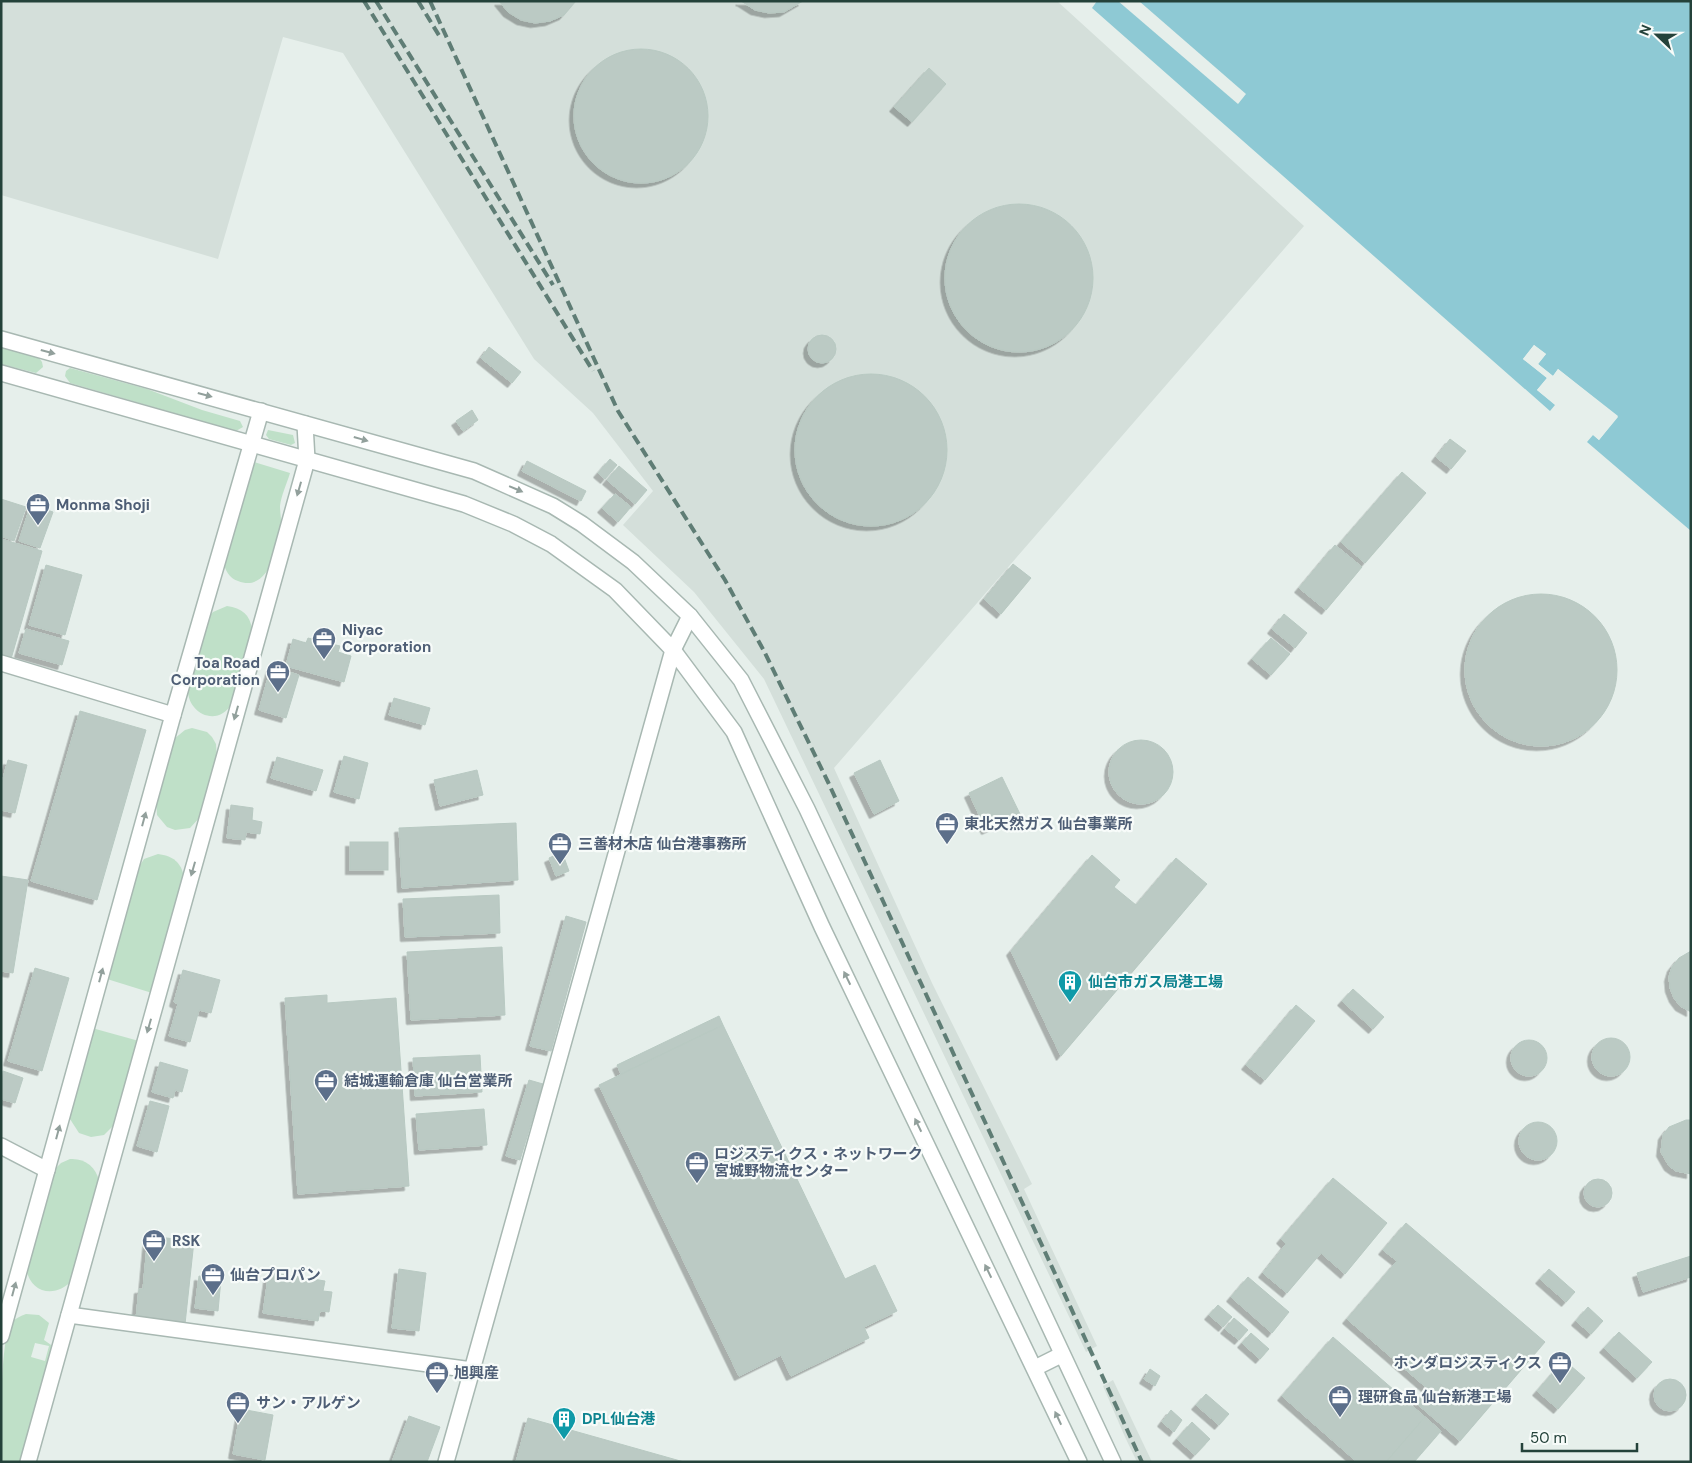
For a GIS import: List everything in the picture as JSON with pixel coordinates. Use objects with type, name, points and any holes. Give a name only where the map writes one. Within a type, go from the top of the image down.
[{"type":"street","points":[[1,338],[474,471],[553,506],[633,562],[690,616],[741,680],[807,809],[1061,1355],[1113,1462]]},
{"type":"street","points":[[1,373],[464,504],[513,524],[551,544],[615,590],[673,650],[734,732],[814,910],[1079,1462]]},
{"type":"street","points":[[1,1336],[173,715],[261,411]]},
{"type":"street","points":[[28,1462],[307,460],[305,424]]},
{"type":"street","points":[[446,1462],[673,650],[690,616]]},
{"type":"street","points":[[1,663],[173,715]]},
{"type":"street","points":[[1,1146],[47,1170]]},
{"type":"street","points":[[69,1315],[472,1370]]},
{"type":"street","points":[[1035,1368],[1061,1355]]},
{"type":"shaded area","points":[[1,1],[1057,1],[1304,226],[834,768],[932,983],[1032,1184],[1024,1189],[1097,1346],[1086,1352],[764,679],[694,592],[623,525],[653,491],[593,413],[534,359],[343,53],[283,37],[218,259],[1,195]]},
{"type":"shaded area","points":[[1113,1380],[1152,1462],[1137,1462],[1125,1437],[1103,1386]]},
{"type":"green space","points":[[1,347],[39,358],[43,367],[36,373],[1,364]]},
{"type":"green space","points":[[70,368],[147,389],[202,410],[240,421],[243,427],[236,431],[70,383],[65,376],[66,371]]},
{"type":"green space","points":[[268,430],[293,435],[295,443],[291,445],[269,439],[266,435]]},
{"type":"green space","points":[[251,461],[290,473],[280,506],[281,530],[274,558],[264,575],[257,581],[248,583],[232,578],[226,570],[223,561]]},
{"type":"green space","points":[[227,606],[241,610],[247,616],[252,629],[241,678],[232,703],[226,711],[219,715],[211,716],[197,710],[192,704],[188,696],[188,686],[208,617],[213,612]]},
{"type":"green space","points":[[192,728],[207,732],[212,737],[216,744],[217,759],[201,816],[190,828],[175,830],[167,827],[157,815],[156,799],[174,739],[185,730]]},
{"type":"green space","points":[[158,854],[168,856],[176,861],[181,867],[184,877],[152,993],[107,979],[136,872],[144,859]]},
{"type":"green space","points":[[92,1028],[139,1041],[116,1123],[104,1135],[91,1137],[79,1133],[70,1119],[69,1111]]},
{"type":"green space","points":[[70,1159],[80,1160],[89,1164],[98,1176],[99,1181],[73,1279],[59,1290],[44,1290],[37,1288],[32,1282],[26,1266],[54,1170],[61,1163]]},
{"type":"green space","points":[[26,1314],[39,1315],[49,1323],[44,1340],[54,1347],[22,1462],[1,1462],[4,1351],[10,1324],[15,1319]],"holes":[[[35,1343],[49,1346],[45,1361],[31,1357]]]},
{"type":"water","points":[[1097,1],[1691,1],[1691,531],[1587,442],[1593,435],[1599,440],[1618,416],[1558,369],[1553,376],[1538,364],[1546,354],[1534,345],[1523,359],[1547,378],[1537,390],[1555,405],[1550,411],[1092,8]]},
{"type":"pier","points":[[1118,1],[1139,1],[1246,94],[1238,104]]},
{"type":"pier","points":[[1534,345],[1546,354],[1538,364],[1553,376],[1558,369],[1618,417],[1599,440],[1591,433],[1599,437],[1614,417],[1559,372],[1553,378],[1542,370],[1550,378],[1541,390],[1557,403],[1557,406],[1537,390],[1547,378],[1523,359]]},
{"type":"building","points":[[499,1],[576,1],[564,15],[550,21],[535,23],[521,20],[508,12]]},
{"type":"building","points":[[741,1],[803,1],[784,12],[769,13],[755,10]]},
{"type":"building","points":[[641,49],[666,55],[688,69],[702,91],[708,116],[702,141],[688,163],[666,177],[641,183],[616,177],[594,163],[580,141],[574,116],[580,91],[594,69],[616,55]]},
{"type":"building","points":[[929,68],[946,84],[912,122],[894,107]]},
{"type":"building","points":[[1019,204],[1033,205],[1047,210],[1060,216],[1071,226],[1081,237],[1087,250],[1092,264],[1092,292],[1087,306],[1081,319],[1071,330],[1060,340],[1047,346],[1033,351],[1019,352],[1005,351],[991,346],[978,340],[967,330],[957,319],[951,306],[946,292],[945,278],[946,264],[951,250],[957,237],[967,226],[978,216],[991,210],[1005,205]]},
{"type":"building","points":[[822,335],[832,339],[836,349],[832,359],[822,363],[812,359],[808,349],[812,339]]},
{"type":"building","points":[[489,347],[521,372],[512,383],[481,358]]},
{"type":"building","points":[[871,374],[886,375],[900,380],[925,396],[941,421],[946,435],[946,465],[941,479],[925,504],[900,520],[886,525],[871,526],[856,525],[842,520],[817,504],[801,479],[796,465],[795,450],[796,435],[801,421],[817,396],[842,380],[856,375]]},
{"type":"building","points":[[472,410],[478,420],[463,431],[456,421]]},
{"type":"building","points":[[1450,439],[1466,451],[1451,469],[1436,457]]},
{"type":"building","points":[[610,459],[617,465],[605,479],[598,473]]},
{"type":"building","points":[[527,461],[586,491],[581,501],[522,471]]},
{"type":"building","points":[[619,466],[647,490],[635,504],[607,480]]},
{"type":"building","points":[[1402,472],[1426,493],[1365,563],[1341,542]]},
{"type":"building","points":[[615,494],[631,507],[618,522],[602,508]]},
{"type":"building","points":[[1,499],[26,507],[14,541],[1,536]]},
{"type":"building","points":[[31,504],[53,512],[40,548],[19,541]]},
{"type":"building","points":[[1,539],[42,551],[11,659],[1,657]]},
{"type":"building","points":[[1335,545],[1362,567],[1326,610],[1299,588]]},
{"type":"building","points":[[1013,564],[1031,578],[1001,614],[984,599]]},
{"type":"building","points":[[46,565],[82,575],[65,635],[29,625]]},
{"type":"building","points":[[1541,594],[1570,600],[1583,607],[1594,617],[1604,628],[1611,641],[1617,670],[1611,699],[1604,712],[1594,723],[1583,733],[1570,740],[1541,746],[1512,740],[1499,733],[1488,723],[1478,712],[1471,699],[1465,670],[1471,641],[1478,628],[1488,617],[1499,607],[1512,600]]},
{"type":"building","points":[[1284,614],[1307,633],[1295,648],[1272,629]]},
{"type":"building","points":[[26,629],[69,641],[62,665],[19,653]]},
{"type":"building","points":[[308,638],[316,640],[314,645],[330,650],[332,644],[340,646],[338,652],[351,656],[344,682],[286,666],[293,639],[306,643]]},
{"type":"building","points":[[1271,638],[1290,654],[1271,675],[1252,659]]},
{"type":"building","points":[[271,667],[299,675],[286,718],[259,710]]},
{"type":"building","points":[[394,698],[430,708],[425,725],[389,715]]},
{"type":"building","points":[[80,711],[146,730],[97,900],[31,881]]},
{"type":"building","points":[[1141,740],[1159,746],[1167,754],[1173,772],[1167,790],[1159,798],[1141,804],[1123,798],[1115,790],[1109,772],[1115,754],[1123,746]]},
{"type":"building","points":[[344,756],[368,763],[359,799],[334,792]]},
{"type":"building","points":[[277,757],[323,770],[316,791],[271,778]]},
{"type":"building","points":[[8,760],[27,765],[15,813],[1,810],[1,786]]},
{"type":"building","points":[[880,760],[899,801],[874,814],[854,773]]},
{"type":"building","points":[[477,770],[483,795],[440,806],[434,780]]},
{"type":"building","points":[[1002,777],[1020,814],[986,830],[969,793]]},
{"type":"building","points":[[231,805],[253,808],[252,820],[262,822],[260,834],[246,832],[245,840],[227,838]]},
{"type":"building","points":[[516,823],[518,880],[402,888],[399,828]]},
{"type":"building","points":[[350,842],[388,842],[388,870],[350,870]]},
{"type":"building","points":[[562,852],[569,871],[556,876],[549,858]]},
{"type":"building","name":"仙台市ガス局港工場","points":[[1092,855],[1120,880],[1114,887],[1136,905],[1176,858],[1207,884],[1061,1056],[1011,951]]},
{"type":"building","points":[[1,876],[28,880],[13,973],[1,971]]},
{"type":"building","points":[[499,895],[500,933],[405,937],[403,899]]},
{"type":"building","points":[[566,916],[586,922],[551,1051],[530,1046]]},
{"type":"building","points":[[502,947],[505,1015],[411,1020],[407,952]]},
{"type":"building","points":[[1691,951],[1691,1012],[1680,1006],[1674,998],[1670,988],[1669,977],[1672,967],[1679,958]]},
{"type":"building","points":[[35,968],[69,978],[42,1071],[8,1061]]},
{"type":"building","points":[[183,970],[220,980],[211,1013],[199,1010],[190,1042],[169,1036],[178,1004],[174,1002]]},
{"type":"building","points":[[1353,989],[1384,1017],[1373,1029],[1342,1001]]},
{"type":"building","points":[[327,995],[327,1003],[396,998],[409,1186],[298,1194],[285,998]]},
{"type":"building","points":[[1296,1005],[1315,1021],[1265,1080],[1246,1065]]},
{"type":"building","points":[[719,1016],[723,1025],[621,1074],[617,1065]]},
{"type":"building","points":[[723,1025],[845,1279],[875,1265],[897,1311],[864,1327],[869,1338],[791,1376],[781,1355],[739,1376],[599,1085]]},
{"type":"building","points":[[1611,1038],[1625,1043],[1630,1057],[1625,1071],[1611,1076],[1597,1071],[1592,1057],[1597,1043]]},
{"type":"building","points":[[1529,1040],[1536,1041],[1542,1045],[1546,1051],[1546,1065],[1542,1071],[1536,1075],[1529,1076],[1522,1075],[1516,1071],[1512,1065],[1511,1058],[1512,1051],[1516,1045],[1522,1041]]},
{"type":"building","points":[[480,1055],[482,1092],[415,1096],[413,1058]]},
{"type":"building","points":[[160,1062],[188,1070],[182,1092],[175,1090],[173,1098],[152,1092]]},
{"type":"building","points":[[3,1071],[23,1078],[15,1103],[1,1099]]},
{"type":"building","points":[[529,1080],[543,1084],[520,1160],[506,1156]]},
{"type":"building","points":[[150,1101],[169,1106],[157,1152],[137,1146]]},
{"type":"building","points":[[484,1109],[487,1145],[419,1150],[416,1114]]},
{"type":"building","points":[[1686,1120],[1691,1120],[1691,1174],[1676,1171],[1669,1166],[1661,1152],[1663,1135],[1669,1127]]},
{"type":"building","points":[[1538,1122],[1551,1128],[1557,1141],[1551,1154],[1538,1160],[1525,1154],[1519,1141],[1525,1128]]},
{"type":"building","points":[[1333,1178],[1387,1223],[1345,1274],[1321,1253],[1287,1293],[1263,1273],[1286,1244],[1281,1239]]},
{"type":"building","points":[[1598,1179],[1608,1183],[1612,1193],[1608,1203],[1598,1207],[1588,1203],[1584,1193],[1588,1183]]},
{"type":"building","points":[[1406,1223],[1545,1342],[1460,1441],[1416,1403],[1428,1389],[1347,1319],[1397,1261],[1383,1250]]},
{"type":"building","points":[[148,1236],[194,1241],[185,1324],[136,1319],[139,1289],[143,1289]]},
{"type":"building","points":[[1691,1256],[1691,1277],[1643,1292],[1637,1273]]},
{"type":"building","points":[[399,1269],[426,1273],[419,1331],[392,1328]]},
{"type":"building","points":[[1549,1269],[1575,1292],[1566,1302],[1540,1279]]},
{"type":"building","points":[[269,1272],[325,1281],[323,1291],[332,1292],[329,1312],[320,1311],[318,1321],[263,1313]]},
{"type":"building","points":[[199,1276],[221,1279],[218,1311],[195,1308]]},
{"type":"building","points":[[1248,1277],[1289,1312],[1272,1333],[1231,1297]]},
{"type":"building","points":[[1218,1305],[1232,1317],[1223,1327],[1209,1315]]},
{"type":"building","points":[[1588,1307],[1603,1321],[1591,1334],[1576,1321]]},
{"type":"building","points":[[1234,1318],[1248,1330],[1239,1340],[1225,1329]]},
{"type":"building","points":[[1619,1332],[1652,1362],[1637,1378],[1604,1348]]},
{"type":"building","points":[[1251,1333],[1269,1349],[1260,1359],[1242,1343]]},
{"type":"building","points":[[1333,1337],[1425,1417],[1386,1462],[1357,1462],[1282,1396]]},
{"type":"building","points":[[1564,1360],[1585,1378],[1558,1409],[1537,1391]]},
{"type":"building","points":[[1150,1369],[1160,1376],[1155,1386],[1144,1379]]},
{"type":"building","points":[[1670,1379],[1676,1380],[1681,1384],[1685,1389],[1685,1401],[1681,1406],[1676,1410],[1670,1411],[1664,1410],[1659,1406],[1655,1401],[1654,1395],[1655,1389],[1659,1384],[1664,1380]]},
{"type":"building","points":[[1206,1394],[1229,1414],[1219,1425],[1196,1405]]},
{"type":"building","points":[[241,1409],[273,1415],[265,1460],[233,1454]]},
{"type":"building","points":[[1171,1410],[1182,1420],[1174,1432],[1162,1422]]},
{"type":"building","points":[[409,1416],[440,1427],[427,1462],[392,1462]]},
{"type":"building","points":[[1425,1417],[1441,1431],[1414,1462],[1386,1462]]},
{"type":"building","name":"DPL仙台港","points":[[528,1418],[684,1462],[516,1462]]},
{"type":"building","points":[[1192,1422],[1210,1439],[1195,1455],[1177,1439]]},
{"type":"railway","points":[[364,1],[593,371]]},
{"type":"railway","points":[[376,1],[553,285]]},
{"type":"railway","points":[[418,1],[440,37]]},
{"type":"railway","points":[[430,1],[618,411],[725,580],[764,651],[828,782],[1142,1462]]},
{"type":"place","name":"Monma Shoji","points":[[38,526]]},
{"type":"place","name":"Niyac Corporation","points":[[324,660]]},
{"type":"place","name":"Toa Road Corporation","points":[[278,693]]},
{"type":"place","name":"東北天然ガス 仙台事業所","points":[[947,845]]},
{"type":"place","name":"三善材木店 仙台港事務所","points":[[560,865]]},
{"type":"place","name":"仙台市ガス局港工場","points":[[1070,1003]]},
{"type":"place","name":"結城運輸倉庫 仙台営業所","points":[[326,1102]]},
{"type":"place","name":"ロジスティクス・ネットワーク 宮城野物流センター","points":[[697,1184]]},
{"type":"place","name":"RSK","points":[[154,1262]]},
{"type":"place","name":"仙台プロパン","points":[[213,1296]]},
{"type":"place","name":"ホンダロジスティクス","points":[[1560,1384]]},
{"type":"place","name":"旭興産","points":[[437,1394]]},
{"type":"place","name":"理研食品 仙台新港工場","points":[[1340,1418]]},
{"type":"place","name":"サン・アルゲン","points":[[238,1424]]},
{"type":"place","name":"DPL仙台港","points":[[564,1440]]}]
